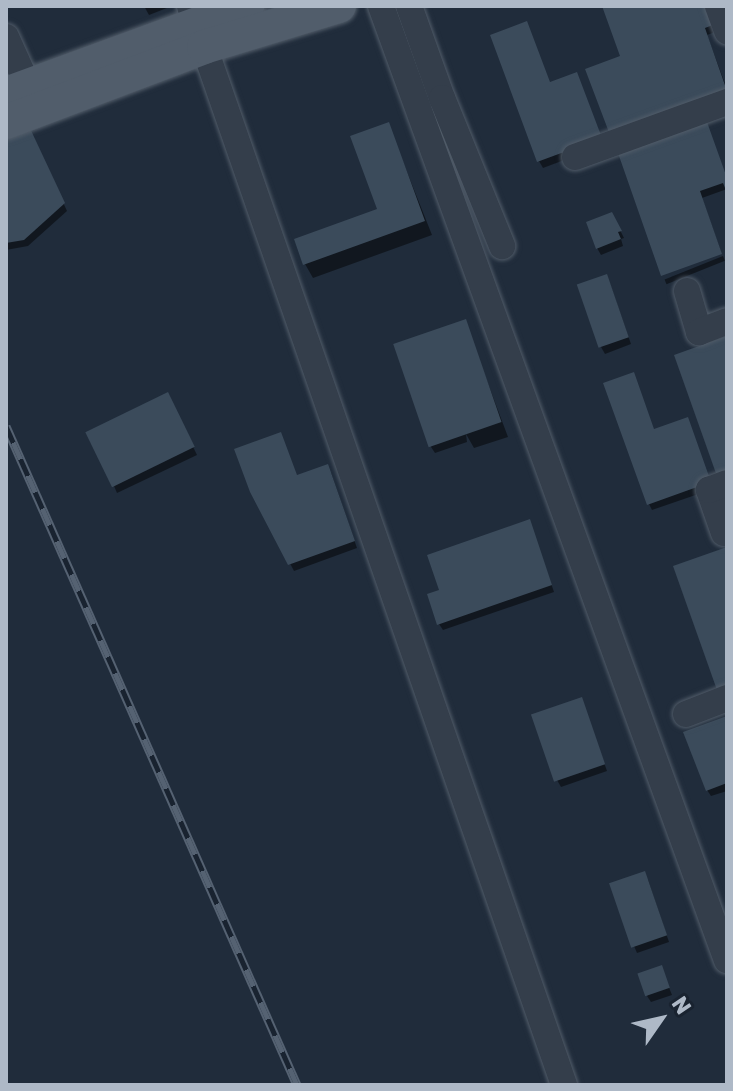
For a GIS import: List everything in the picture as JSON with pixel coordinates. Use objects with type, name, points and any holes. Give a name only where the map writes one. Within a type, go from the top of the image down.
[{"type":"main road","points":[[17,90],[197,26],[339,6]]},
{"type":"main road","points":[[6,122],[239,7]]},
{"type":"street","points":[[381,6],[727,960]]},
{"type":"street","points":[[409,6],[502,246]]},
{"type":"street","points":[[718,6],[727,31]]},
{"type":"street","points":[[197,26],[564,1085]]},
{"type":"street","points":[[6,37],[17,90]]},
{"type":"street","points":[[575,157],[727,102]]},
{"type":"street","points":[[687,291],[699,332],[727,321]]},
{"type":"street","points":[[724,533],[709,490],[727,483]]},
{"type":"street","points":[[686,714],[727,698]]},
{"type":"building","points":[[602,6],[712,6],[718,23],[705,28],[727,91],[610,135],[585,69],[620,56]]},
{"type":"building","points":[[527,21],[550,82],[577,72],[602,138],[537,162],[490,35]]},
{"type":"building","points":[[389,122],[425,221],[303,265],[294,239],[377,209],[350,136]]},
{"type":"building","points":[[707,122],[727,178],[727,193],[723,183],[700,191],[722,254],[661,276],[618,153]]},
{"type":"building","points":[[28,124],[65,203],[24,240],[6,243],[6,133]]},
{"type":"building","points":[[612,212],[622,231],[618,232],[621,239],[596,249],[586,222]]},
{"type":"building","points":[[607,274],[629,337],[599,348],[577,284]]},
{"type":"building","points":[[466,319],[501,422],[429,447],[393,344]]},
{"type":"building","points":[[727,336],[727,476],[718,479],[674,355]]},
{"type":"building","points":[[634,372],[654,429],[688,417],[711,482],[647,505],[603,383]]},
{"type":"building","points":[[168,392],[195,447],[112,487],[85,432]]},
{"type":"building","points":[[281,432],[297,475],[328,464],[355,541],[288,565],[250,492],[234,449]]},
{"type":"building","points":[[530,519],[552,585],[437,625],[427,594],[439,590],[427,555]]},
{"type":"building","points":[[727,547],[727,687],[717,690],[673,566]]},
{"type":"building","points":[[582,697],[605,764],[554,782],[531,715]]},
{"type":"building","points":[[727,716],[727,783],[706,791],[683,732]]},
{"type":"building","points":[[645,871],[667,935],[631,948],[609,883]]},
{"type":"building","points":[[662,965],[670,988],[645,996],[637,973]]},
{"type":"railway","points":[[6,426],[297,1085]]}]
